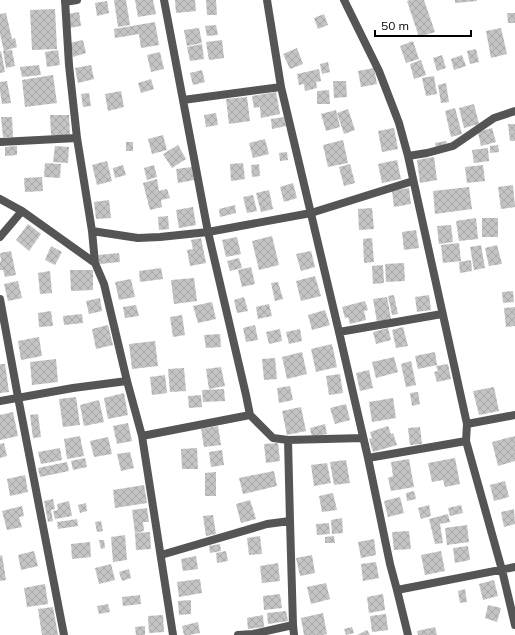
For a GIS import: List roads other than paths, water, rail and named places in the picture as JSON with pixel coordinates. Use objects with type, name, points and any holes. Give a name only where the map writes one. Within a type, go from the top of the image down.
[{"type":"street","points":[[77,0],[65,1],[69,65],[77,138],[92,231],[95,263],[104,284],[126,381],[142,436],[173,635]]},
{"type":"street","points":[[164,0],[208,232],[250,415],[273,438],[288,440],[363,438]]},
{"type":"street","points":[[267,0],[282,87],[368,458],[390,564],[408,635]]},
{"type":"street","points":[[344,0],[380,71],[399,123],[408,156],[467,424],[466,441],[502,570],[515,625]]},
{"type":"street","points":[[183,100],[282,87]]},
{"type":"street","points":[[408,156],[454,146],[494,118],[515,111]]},
{"type":"street","points":[[0,142],[77,138]]},
{"type":"street","points":[[92,231],[138,238],[208,232],[311,213],[413,181]]},
{"type":"street","points":[[0,199],[22,211],[95,263]]},
{"type":"street","points":[[0,237],[22,211]]},
{"type":"street","points":[[0,299],[64,635]]},
{"type":"street","points":[[339,332],[442,314]]},
{"type":"street","points":[[0,401],[73,388],[126,381]]},
{"type":"street","points":[[142,436],[250,415]]},
{"type":"street","points":[[467,424],[515,415]]},
{"type":"street","points":[[288,440],[294,635]]},
{"type":"street","points":[[368,458],[466,441]]},
{"type":"street","points":[[161,556],[267,524],[290,521]]},
{"type":"street","points":[[397,590],[515,567]]},
{"type":"street","points":[[238,635],[252,634],[293,625]]}]
